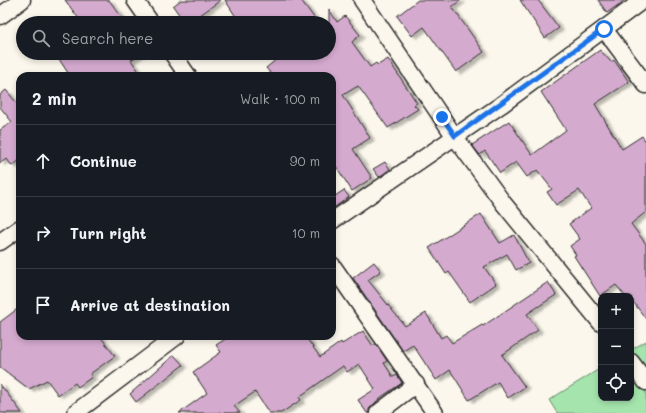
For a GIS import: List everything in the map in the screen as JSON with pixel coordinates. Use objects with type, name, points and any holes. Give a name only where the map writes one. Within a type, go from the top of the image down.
[{"type":"street","points":[[0,16],[22,0]]},
{"type":"street","points":[[134,0],[146,16]]},
{"type":"street","points":[[362,0],[455,136],[504,204],[598,319]]},
{"type":"street","points":[[336,218],[455,136],[643,0]]},
{"type":"street","points":[[604,29],[646,85]]},
{"type":"street","points":[[177,60],[185,72]]},
{"type":"street","points":[[0,242],[16,231]]},
{"type":"street","points":[[336,271],[435,413]]},
{"type":"street","points":[[75,413],[173,340]]},
{"type":"street","points":[[633,365],[646,382]]},
{"type":"street","points":[[378,413],[416,384]]},
{"type":"green space","points":[[646,341],[646,413],[557,413],[549,400],[598,370],[598,401],[634,401],[634,348]]},
{"type":"building","points":[[65,0],[109,0],[121,16],[77,16]]},
{"type":"building","points":[[181,0],[221,0],[199,16],[180,16],[173,6]]},
{"type":"building","points":[[225,0],[301,0],[313,16],[235,16]]},
{"type":"building","points":[[418,0],[461,0],[452,7],[484,52],[456,72],[424,27],[412,36],[397,16]]},
{"type":"building","points":[[520,0],[538,0],[559,28],[545,38]]},
{"type":"building","points":[[598,0],[625,0],[607,13]]},
{"type":"building","points":[[329,9],[333,16],[329,16]]},
{"type":"building","points":[[345,16],[360,35],[352,42],[370,67],[376,63],[378,65],[388,59],[417,103],[414,105],[418,109],[388,128],[358,86],[343,95],[370,138],[353,149],[372,178],[352,191],[336,166],[336,72],[270,72],[266,68],[276,60],[336,60],[336,20],[337,22]]},
{"type":"building","points":[[600,50],[611,62],[614,60],[629,82],[595,104],[622,149],[642,136],[646,142],[646,212],[631,224],[646,244],[646,319],[634,303],[634,293],[623,293],[616,285],[604,293],[598,293],[574,256],[576,255],[570,246],[580,239],[569,224],[591,208],[579,190],[556,205],[547,192],[552,189],[537,170],[527,177],[516,162],[500,173],[485,151],[480,155],[472,145],[509,121],[532,155],[566,130],[541,92]]},
{"type":"building","points":[[60,60],[131,60],[139,72],[67,72]]},
{"type":"building","points":[[6,90],[16,102],[16,163],[12,166],[7,159],[0,163],[0,130],[12,122],[0,107],[0,95]]},
{"type":"building","points":[[385,162],[390,169],[379,177],[373,169]]},
{"type":"building","points":[[344,190],[349,197],[336,206],[336,195]]},
{"type":"building","points":[[481,214],[500,243],[514,235],[529,263],[516,270],[507,254],[484,267],[496,284],[470,302],[449,272],[446,274],[429,248]]},
{"type":"building","points":[[374,262],[381,271],[368,280],[405,326],[426,313],[441,338],[446,335],[452,343],[482,325],[483,326],[548,282],[556,295],[527,314],[538,330],[502,355],[525,387],[508,398],[498,382],[469,400],[450,370],[436,380],[413,345],[403,351],[353,278]]},
{"type":"building","points":[[16,310],[16,340],[103,340],[115,356],[90,374],[92,377],[78,387],[75,383],[58,395],[47,380],[29,389],[0,367],[0,322]]},
{"type":"building","points":[[363,331],[373,346],[376,344],[387,361],[384,363],[393,377],[397,375],[402,383],[380,398],[369,409],[369,413],[367,413],[358,400],[375,389],[359,364],[347,372],[343,366],[299,397],[301,400],[281,413],[269,413],[255,392],[234,406],[240,413],[179,413],[207,393],[193,372],[221,352],[216,345],[224,340],[308,340],[320,357],[341,342],[342,344]]},
{"type":"building","points":[[174,355],[183,365],[136,402],[130,394]]},
{"type":"building","points":[[0,384],[22,413],[0,413]]},
{"type":"route","points":[[442,117],[455,136],[501,105],[544,71],[604,29]]}]
